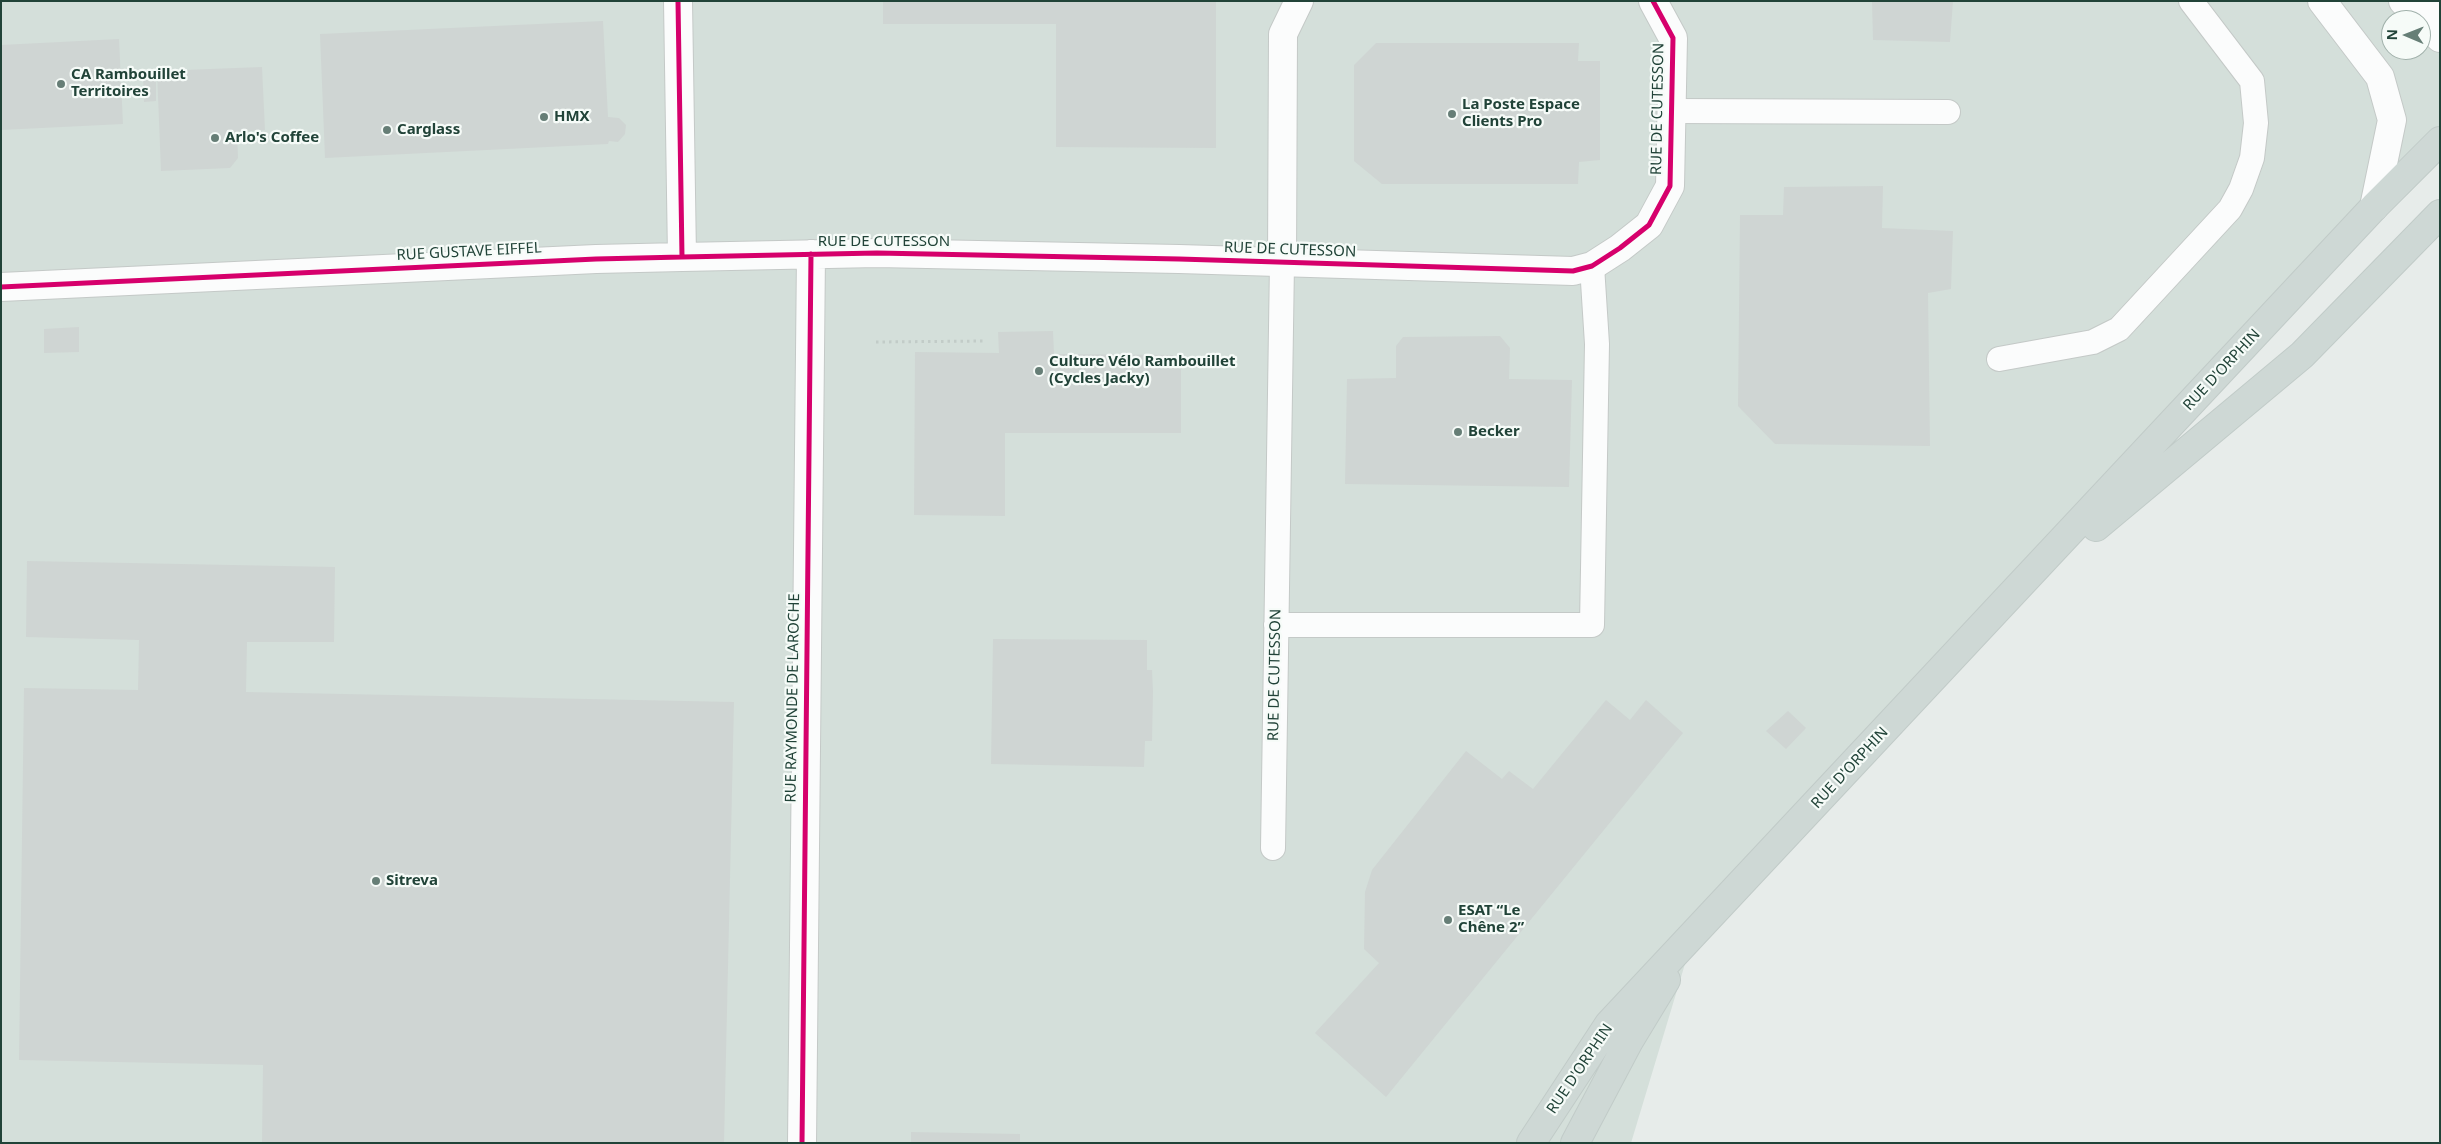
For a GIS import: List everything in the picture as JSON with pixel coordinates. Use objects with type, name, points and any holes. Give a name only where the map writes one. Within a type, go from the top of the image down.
[{"type":"main road","name":"RUE D'ORPHIN","points":[[1531,1143],[1609,1024],[2007,602],[2374,207],[2440,141]]},
{"type":"main road","name":"RUE D'ORPHIN","points":[[2007,602],[2302,355],[2440,214]]},
{"type":"main road","name":"RUE D'ORPHIN","points":[[1575,1143],[1629,1041],[1694,934]]},
{"type":"street","points":[[678,1],[682,257]]},
{"type":"street","name":"RUE DE CUTESSON","points":[[682,257],[877,253],[1573,271],[1592,266],[1620,248],[1648,225],[1670,186],[1673,38],[1653,1]]},
{"type":"street","points":[[2322,1],[2380,77],[2392,120],[2374,207]]},
{"type":"street","points":[[2403,1],[2440,38]]},
{"type":"street","points":[[2430,1],[2440,6]]},
{"type":"street","name":"RUE DE CUTESSON","points":[[1282,263],[1283,34],[1297,2]]},
{"type":"street","name":"RUE RAYMONDE DE LAROCHE","points":[[802,1143],[811,254]]},
{"type":"street","name":"RUE GUSTAVE EIFFEL","points":[[1,287],[596,259],[682,257]]},
{"type":"lane","points":[[1999,359],[2093,342],[2119,329],[2230,209],[2242,189],[2252,158],[2256,123],[2252,81],[2191,1]]},
{"type":"lane","points":[[1672,111],[1948,112]]},
{"type":"lane","name":"RUE DE CUTESSON","points":[[1273,848],[1282,263]]},
{"type":"lane","points":[[1276,625],[1592,625],[1596,344],[1592,266]]},
{"type":"path","points":[[876,342],[986,342]]},
{"type":"shaded area","points":[[1,1],[2440,1],[2440,141],[1694,934],[1631,1143],[1,1143]]},
{"type":"building","points":[[883,1],[1216,1],[1216,148],[1056,147],[1056,24],[883,24]]},
{"type":"building","points":[[1872,1],[1953,1],[1950,42],[1873,40]]},
{"type":"building","points":[[603,21],[608,117],[619,118],[626,125],[625,134],[618,142],[325,158],[320,34]]},
{"type":"building","name":"CA Rambouillet Territoires","points":[[119,39],[123,124],[1,130],[1,45]]},
{"type":"building","points":[[1376,43],[1579,43],[1578,61],[1600,61],[1600,160],[1579,162],[1578,184],[1382,184],[1354,161],[1354,65]]},
{"type":"building","points":[[262,67],[265,130],[237,132],[238,158],[230,168],[161,171],[157,71]]},
{"type":"building","points":[[143,71],[156,71],[156,101],[144,102]]},
{"type":"building","points":[[1883,186],[1882,228],[1953,231],[1951,289],[1928,293],[1930,446],[1775,444],[1738,406],[1740,215],[1783,215],[1784,187]]},
{"type":"building","points":[[79,327],[79,352],[44,353],[44,329]]},
{"type":"building","points":[[1053,331],[1054,354],[1173,355],[1181,358],[1181,433],[1005,433],[1005,516],[914,515],[915,352],[999,353],[998,332]]},
{"type":"building","name":"Becker","points":[[1500,336],[1510,348],[1509,379],[1572,380],[1569,487],[1345,484],[1347,379],[1396,378],[1396,346],[1403,337]]},
{"type":"building","name":"Sitreva","points":[[27,561],[335,567],[334,642],[247,642],[246,692],[734,702],[724,1143],[262,1143],[263,1065],[19,1060],[24,688],[138,690],[139,640],[26,637]]},
{"type":"building","points":[[993,639],[1147,640],[1147,670],[1152,670],[1152,741],[1145,741],[1144,767],[991,764]]},
{"type":"building","name":"ESAT “Le Chêne 2”","points":[[1606,700],[1630,720],[1646,700],[1683,733],[1386,1097],[1315,1033],[1379,963],[1364,949],[1365,892],[1372,870],[1466,751],[1502,779],[1509,771],[1533,789]]},
{"type":"building","points":[[1788,711],[1806,728],[1786,749],[1766,731]]},
{"type":"building","points":[[911,1132],[1020,1134],[1020,1143],[911,1143]]},
{"type":"cycle path","points":[[1,287],[596,259],[682,257],[678,1]]},
{"type":"cycle path","points":[[682,257],[877,253],[1179,259],[1573,271],[1592,266],[1620,248],[1649,225],[1670,186],[1673,38],[1653,1]]},
{"type":"cycle path","points":[[802,1143],[811,254]]},
{"type":"place","name":"CA Rambouillet Territoires","points":[[61,84]]},
{"type":"place","name":"La Poste Espace Clients Pro","points":[[1452,114]]},
{"type":"place","name":"HMX","points":[[544,117]]},
{"type":"place","name":"Carglass","points":[[387,130]]},
{"type":"place","name":"Arlo's Coffee","points":[[215,138]]},
{"type":"place","name":"Culture Vélo Rambouillet (Cycles Jacky)","points":[[1039,371]]},
{"type":"place","name":"Becker","points":[[1458,432]]},
{"type":"place","name":"Sitreva","points":[[376,881]]},
{"type":"place","name":"ESAT “Le Chêne 2”","points":[[1448,920]]}]
